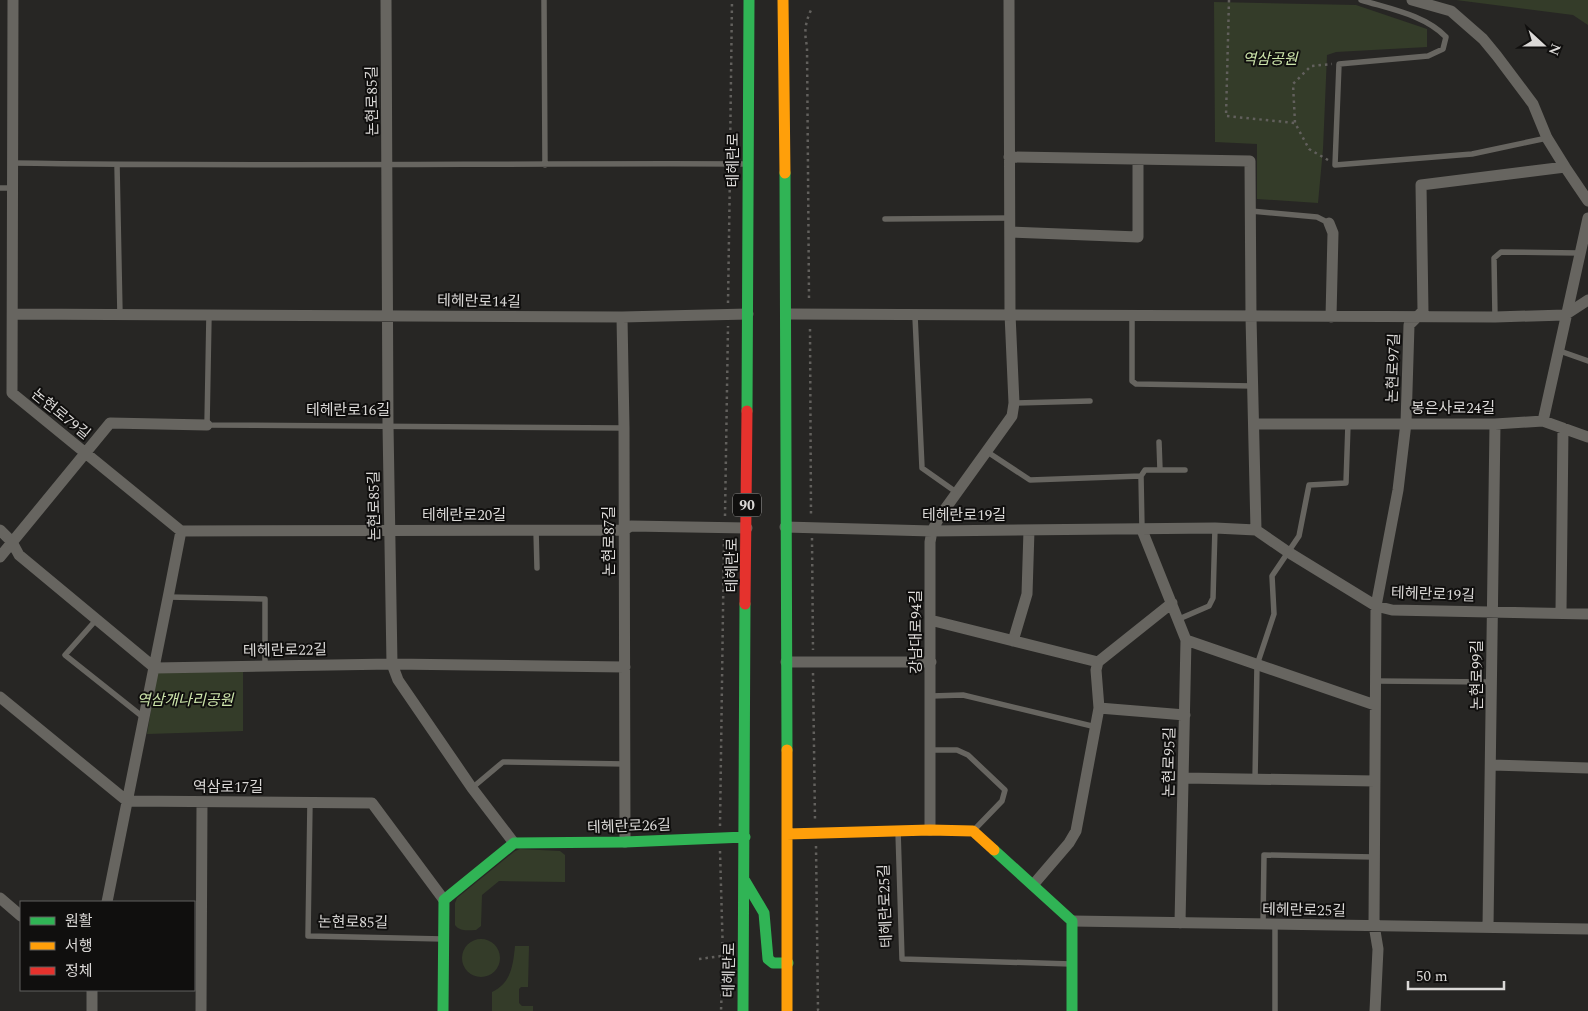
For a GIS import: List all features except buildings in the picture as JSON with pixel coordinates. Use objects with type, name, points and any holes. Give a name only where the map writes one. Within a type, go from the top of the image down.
[{"type":"main road","name":"테헤란로","points":[[743,1011],[749,0]]},
{"type":"main road","points":[[783,0],[786,314],[787,1011]]},
{"type":"main road","points":[[787,834],[930,830],[973,831],[1072,922],[1072,1011]]},
{"type":"main road","name":"테헤란로26길","points":[[514,843],[745,838]]},
{"type":"main road","points":[[443,1011],[442,939],[444,900],[514,843]]},
{"type":"main road","points":[[745,881],[764,914],[768,959],[773,963],[788,963]]},
{"type":"street","name":"논현로79길","points":[[13,0],[12,163],[6,188],[13,314],[12,393],[181,531]]},
{"type":"street","name":"논현로85길","points":[[386,0],[387,315],[392,664],[398,680],[472,788],[514,843]]},
{"type":"street","name":"강남대로94길","points":[[930,830],[930,542],[932,531],[956,492],[1012,416],[1014,403],[1010,314],[1009,0]]},
{"type":"street","points":[[1412,0],[1451,11],[1483,39],[1498,56],[1532,104],[1547,138],[1588,201]]},
{"type":"street","points":[[1009,157],[1250,162],[1251,317],[1256,530]]},
{"type":"street","points":[[1010,232],[1138,237],[1138,160]]},
{"type":"street","name":"논현로97길","points":[[1375,1011],[1378,949],[1374,925],[1376,606],[1398,490],[1406,423],[1409,324],[1423,311],[1421,185],[1565,167]]},
{"type":"street","points":[[1542,421],[1588,218]]},
{"type":"street","points":[[1329,223],[1333,233],[1332,317]]},
{"type":"street","points":[[786,314],[1495,317],[1565,315],[1588,300]]},
{"type":"street","name":"테헤란로14길","points":[[13,314],[622,317],[748,314]]},
{"type":"street","name":"논현로87길","points":[[622,317],[625,666],[624,842]]},
{"type":"street","name":"봉은사로24길","points":[[1254,424],[1495,424],[1542,421],[1588,437]]},
{"type":"street","name":"테헤란로16길","points":[[85,452],[110,423],[207,425]]},
{"type":"street","name":"논현로99길","points":[[1488,927],[1492,765],[1495,424]]},
{"type":"street","points":[[1561,612],[1562,428]]},
{"type":"street","points":[[0,557],[85,452]]},
{"type":"street","name":"테헤란로20길","points":[[181,531],[624,530],[631,526],[747,528]]},
{"type":"street","name":"테헤란로19길","points":[[785,527],[932,531],[1215,528],[1256,530],[1376,606],[1392,610],[1588,614]]},
{"type":"street","points":[[0,530],[12,542],[19,555],[155,668]]},
{"type":"street","points":[[1013,641],[1027,594],[1029,530]]},
{"type":"street","name":"논현로95길","points":[[1142,530],[1186,640],[1180,923]]},
{"type":"street","points":[[107,901],[181,531]]},
{"type":"street","points":[[1033,885],[1069,843],[1076,831],[1100,708],[1096,670],[1098,662],[1172,603]]},
{"type":"street","points":[[930,620],[1098,662]]},
{"type":"street","points":[[1186,640],[1376,705]]},
{"type":"street","points":[[786,662],[930,662]]},
{"type":"street","name":"테헤란로22길","points":[[155,668],[392,664],[625,666]]},
{"type":"street","points":[[0,697],[128,801]]},
{"type":"street","points":[[1100,708],[1185,715]]},
{"type":"street","points":[[1492,765],[1588,768]]},
{"type":"street","points":[[1184,778],[1375,781]]},
{"type":"street","name":"역삼로17길","points":[[128,801],[372,803],[444,900]]},
{"type":"street","points":[[201,1011],[202,802]]},
{"type":"street","points":[[0,898],[20,915]]},
{"type":"street","name":"테헤란로25길","points":[[1072,922],[1588,929]]},
{"type":"street","points":[[92,991],[92,1011]]},
{"type":"lane","points":[[544,0],[545,165]]},
{"type":"lane","points":[[1361,0],[1436,26],[1446,37],[1443,49],[1428,56],[1339,64],[1335,165],[1472,154],[1547,138]]},
{"type":"lane","points":[[12,163],[117,165],[747,164]]},
{"type":"lane","points":[[117,165],[120,315]]},
{"type":"lane","points":[[1251,211],[1317,217],[1329,223]]},
{"type":"lane","points":[[885,219],[1010,218]]},
{"type":"lane","points":[[1495,317],[1494,258],[1501,252],[1579,253]]},
{"type":"lane","points":[[207,425],[209,315]]},
{"type":"lane","points":[[915,316],[922,468],[956,492]]},
{"type":"lane","points":[[1132,316],[1132,381],[1136,384],[1253,386]]},
{"type":"lane","points":[[1557,350],[1588,360]]},
{"type":"lane","points":[[1014,403],[1090,401]]},
{"type":"lane","points":[[1255,780],[1257,665],[1274,614],[1272,576],[1299,536],[1309,485],[1346,483],[1348,423]]},
{"type":"lane","name":"테헤란로16길","points":[[207,425],[624,428]]},
{"type":"lane","points":[[1160,442],[1160,470]]},
{"type":"lane","points":[[986,451],[1030,480],[1141,476]]},
{"type":"lane","points":[[1142,530],[1141,476],[1145,470],[1185,470]]},
{"type":"lane","points":[[1179,619],[1212,603],[1215,528]]},
{"type":"lane","points":[[536,530],[537,568]]},
{"type":"lane","points":[[168,597],[266,599],[265,665]]},
{"type":"lane","points":[[96,620],[66,655],[144,717]]},
{"type":"lane","points":[[1376,682],[1492,682]]},
{"type":"lane","points":[[931,696],[963,695],[1096,727]]},
{"type":"lane","points":[[930,750],[957,750],[968,755],[1004,790],[1002,801],[973,831]]},
{"type":"lane","points":[[472,788],[502,762],[625,764]]},
{"type":"lane","name":"논현로85길","points":[[310,802],[308,936],[442,939]]},
{"type":"lane","name":"테헤란로25길","points":[[898,831],[902,959],[1073,964]]},
{"type":"lane","points":[[1263,924],[1264,855],[1374,857]]},
{"type":"lane","points":[[1275,924],[1275,1011]]},
{"type":"path","points":[[720,1011],[723,956],[720,838],[732,0]]},
{"type":"path","points":[[1229,0],[1226,116],[1295,123]]},
{"type":"path","points":[[809,298],[807,46],[804,35],[806,20],[811,10]]},
{"type":"path","points":[[1335,165],[1309,149],[1295,123],[1293,84],[1311,66],[1339,64]]},
{"type":"path","points":[[699,959],[744,954]]},
{"type":"green space","points":[[1456,0],[1588,0],[1588,25],[1573,15]]},
{"type":"green space","name":"역삼공원","points":[[1214,2],[1356,5],[1427,29],[1427,47],[1336,52],[1327,55],[1323,149],[1318,203],[1257,199],[1257,144],[1215,142]]},
{"type":"green space","name":"역삼개나리공원","points":[[158,668],[243,668],[243,731],[147,734]]},
{"type":"green space","points":[[520,849],[560,851],[565,855],[565,882],[499,881],[482,895],[481,926],[476,930],[459,929],[455,925],[455,903],[457,898]]},
{"type":"green space","points":[[481,939],[494,945],[500,958],[494,971],[481,977],[468,971],[462,958],[468,945]]},
{"type":"green space","points":[[515,946],[529,946],[528,987],[521,987],[519,989],[519,1003],[522,1006],[533,1006],[533,1011],[492,1011],[492,992],[503,984],[510,973]]},
{"type":"traffic: fast","points":[[747,411],[749,0]]},
{"type":"traffic: fast","points":[[785,173],[787,750]]},
{"type":"traffic: fast","points":[[743,1011],[745,604]]},
{"type":"traffic: fast","points":[[443,1011],[444,900],[514,843],[625,842],[745,837]]},
{"type":"traffic: fast","points":[[994,850],[1072,921],[1072,1011]]},
{"type":"traffic: fast","points":[[745,881],[764,913],[768,959],[773,963],[788,963]]},
{"type":"traffic: slow","points":[[783,0],[785,173]]},
{"type":"traffic: slow","points":[[787,750],[787,1011]]},
{"type":"traffic: slow","points":[[787,834],[930,830],[973,831],[994,850]]},
{"type":"traffic: jam","points":[[745,604],[747,411]]}]
